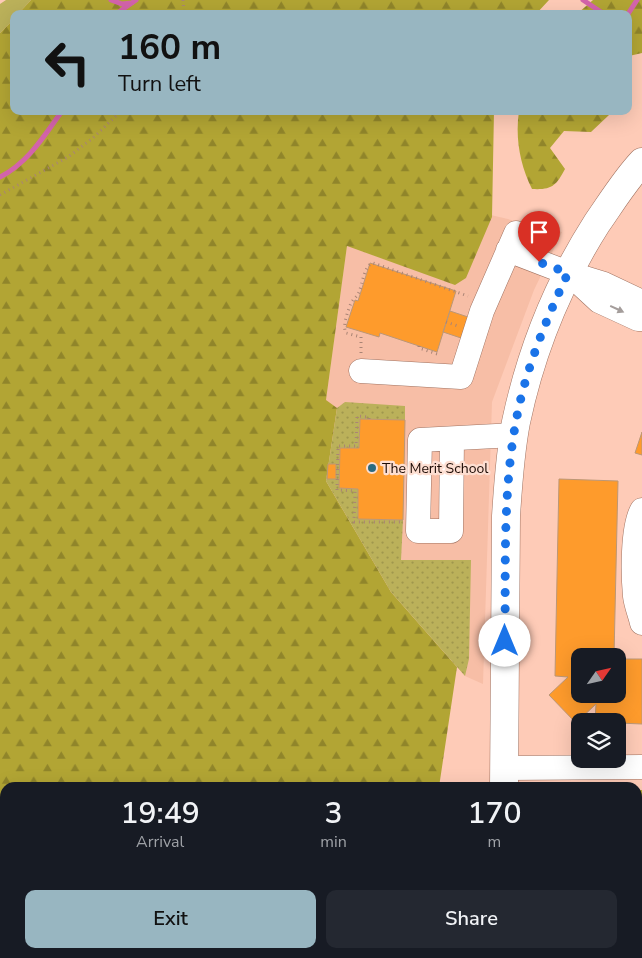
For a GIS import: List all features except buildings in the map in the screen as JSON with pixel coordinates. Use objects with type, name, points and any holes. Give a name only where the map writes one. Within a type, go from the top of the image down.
[{"type":"main road","points":[[504,778],[506,516],[514,435],[526,378],[538,342],[582,246],[642,162]]},
{"type":"street","points":[[361,371],[461,377],[482,311],[512,242],[568,273],[604,284],[642,302]]},
{"type":"street","points":[[568,273],[599,301],[638,319],[642,319]]},
{"type":"street","points":[[452,439],[514,435]]},
{"type":"street","points":[[642,510],[638,516],[634,549],[635,597],[642,623]]},
{"type":"street","points":[[504,778],[642,766]]},
{"type":"path","points":[[0,195],[68,157],[93,138],[117,115]]},
{"type":"path","points":[[361,371],[361,337],[346,333],[344,326],[351,303],[359,292],[367,267],[370,264],[373,263],[471,297]]},
{"type":"path","points":[[369,419],[369,417],[356,416],[356,446],[338,446],[338,490],[354,491],[354,522],[406,522]]},
{"type":"shaded area","points":[[6,0],[31,0],[22,10],[10,10],[10,23],[0,33],[0,4]]},
{"type":"shaded area","points":[[478,212],[562,232],[534,290],[492,402],[483,684],[465,676],[389,589],[326,481],[326,400],[347,246],[449,282]]},
{"type":"shaded area","points":[[345,402],[405,406],[405,420],[360,419],[359,448],[340,448],[339,488],[358,489],[358,519],[403,520],[401,560],[471,560],[469,659],[465,676],[391,592],[326,481],[337,408]]},
{"type":"green space","points":[[31,0],[549,0],[540,10],[22,10]]},
{"type":"green space","points":[[593,0],[642,0],[642,53],[632,55],[632,10],[582,10]]},
{"type":"green space","points":[[10,23],[10,115],[494,115],[492,217],[466,278],[455,285],[347,246],[326,400],[337,408],[326,481],[391,592],[457,667],[440,782],[0,782],[0,33]]},
{"type":"green space","points":[[519,115],[609,115],[591,132],[564,131],[550,148],[565,169],[553,186],[544,189],[532,189],[524,170],[518,141]]},
{"type":"waterway","points":[[111,0],[122,4],[132,3]]},
{"type":"waterway","points":[[122,10],[136,0]]},
{"type":"waterway","points":[[583,0],[598,10]]},
{"type":"waterway","points":[[631,10],[637,0]]},
{"type":"waterway","points":[[0,177],[27,157],[59,115]]},
{"type":"place","name":"The Merit School","points":[[372,468]]},
{"type":"route","points":[[505,641],[506,516],[516,423],[526,378],[541,333],[568,273],[539,262]]}]
